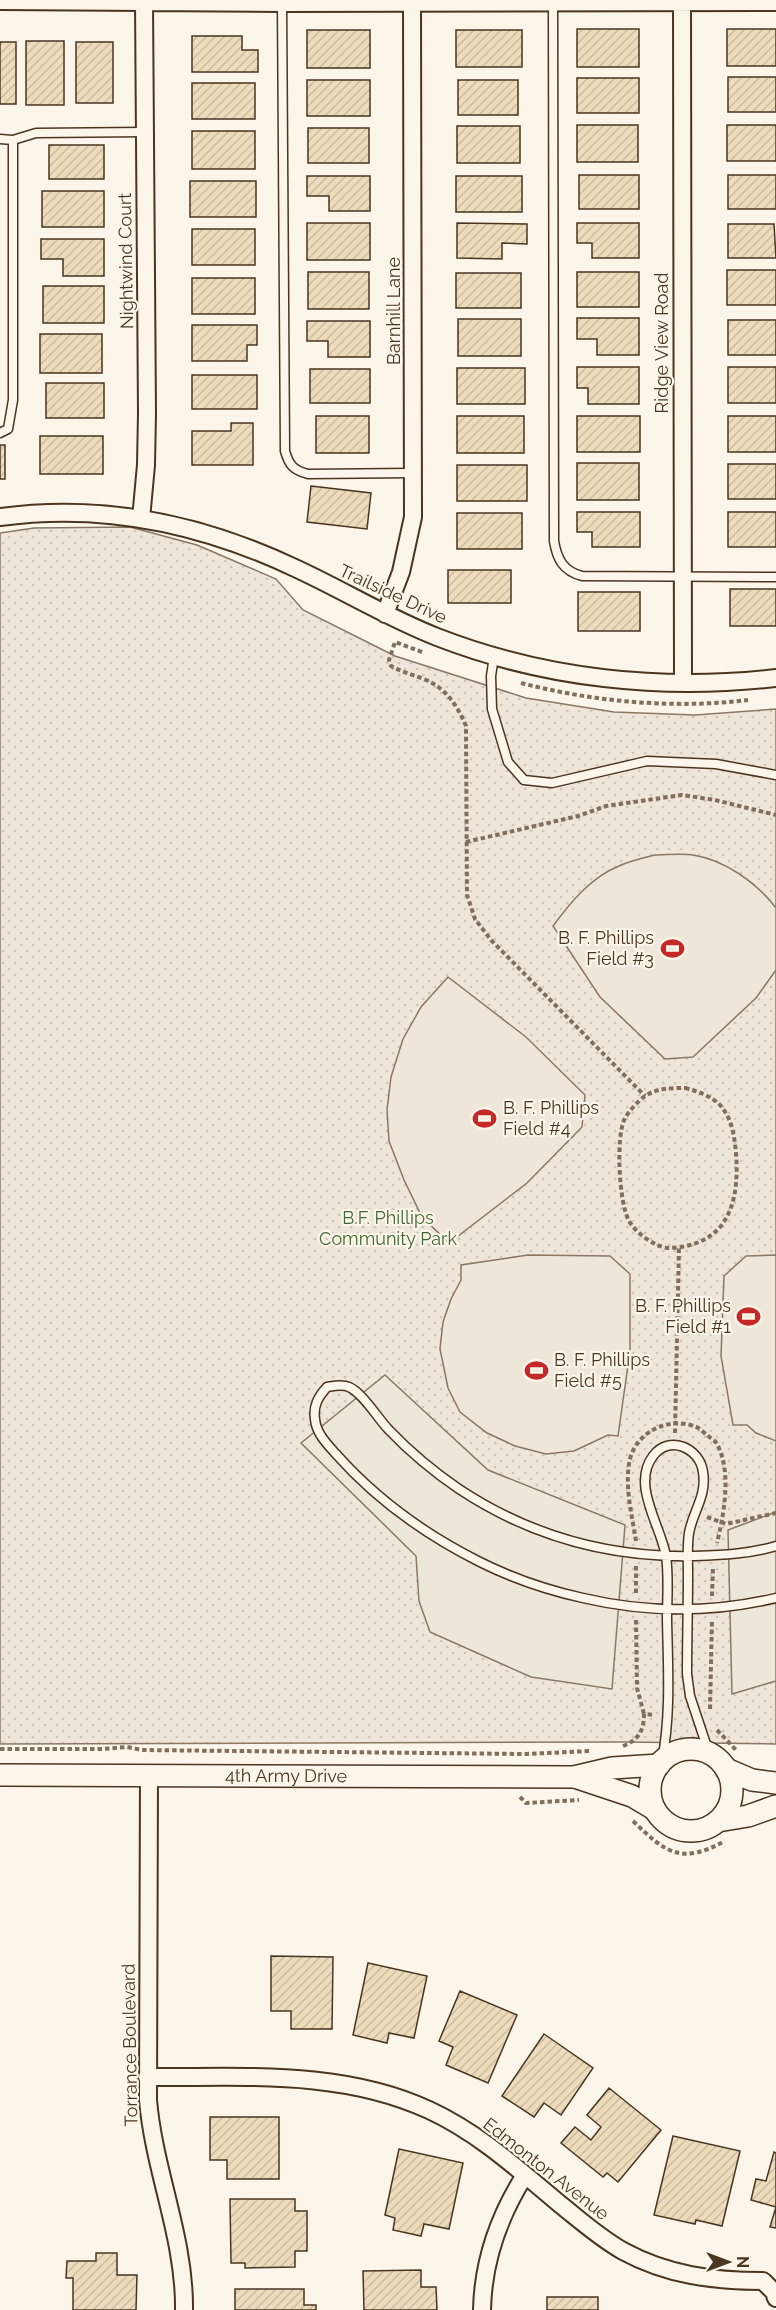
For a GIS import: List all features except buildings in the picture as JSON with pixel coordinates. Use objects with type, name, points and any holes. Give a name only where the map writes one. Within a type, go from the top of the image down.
[{"type":"street","points":[[0,1],[776,2]]},
{"type":"street","name":"Nightwind Court","points":[[141,519],[146,465],[147,412],[144,2]]},
{"type":"street","name":"Ridge View Road","points":[[682,2],[683,683]]},
{"type":"street","name":"Barnhill Lane","points":[[385,614],[402,572],[413,517],[412,3]]},
{"type":"street","name":"Trailside Drive","points":[[0,517],[61,512],[118,514],[204,532],[297,569],[385,614],[437,637],[494,656],[544,669],[639,682],[683,683],[776,678]]},
{"type":"street","name":"4th Army Drive","points":[[0,1775],[574,1777],[612,1767],[660,1763],[672,1753],[684,1750],[697,1749],[709,1753]]},
{"type":"street","points":[[709,1753],[718,1760],[733,1761],[752,1780],[776,1783]]},
{"type":"street","points":[[718,1821],[726,1813],[732,1791],[733,1761]]},
{"type":"street","points":[[654,1809],[650,1794],[651,1779],[660,1763]]},
{"type":"street","name":"Torrance Boulevard","points":[[148,1775],[147,2077],[151,2130],[178,2244],[184,2310]]},
{"type":"street","name":"4th Army Drive","points":[[574,1777],[622,1791],[654,1809],[662,1820],[672,1827],[683,1831],[702,1830],[718,1821],[748,1816],[776,1806]]},
{"type":"street","name":"Edmonton Avenue","points":[[147,2077],[291,2078],[330,2081],[368,2088],[412,2103],[474,2135],[591,2230],[634,2257],[670,2271],[701,2278],[763,2282],[775,2295]]},
{"type":"street","points":[[482,2310],[484,2280],[494,2237],[506,2208],[525,2175]]},
{"type":"lane","points":[[552,2],[554,541],[556,554],[563,566],[571,573],[582,576],[776,578]]},
{"type":"lane","points":[[282,3],[285,451],[289,464],[297,471],[308,474],[414,473]]},
{"type":"lane","points":[[0,139],[13,140],[36,134],[144,132]]},
{"type":"lane","points":[[0,433],[8,429],[13,400],[13,140]]},
{"type":"lane","points":[[494,656],[491,676],[492,709],[508,762],[524,780],[552,783],[647,761],[716,764],[776,775]]},
{"type":"lane","points":[[776,1546],[735,1554],[688,1556],[620,1552],[586,1546],[520,1522],[488,1507],[459,1489],[410,1451],[373,1413],[357,1392],[349,1387],[327,1387],[319,1395],[315,1404],[315,1419],[322,1438],[344,1463],[394,1509],[450,1547],[515,1578],[549,1589],[619,1605],[667,1610],[719,1608],[776,1599]]},
{"type":"lane","points":[[660,1763],[668,1716],[666,1556],[648,1500],[646,1469],[655,1453],[667,1446],[675,1445],[688,1449],[702,1465],[704,1488],[690,1532],[688,1556],[687,1674],[690,1696],[709,1753]]},
{"type":"path","points":[[395,642],[389,660],[391,666],[428,681],[445,692],[458,707],[466,726],[467,895],[475,919],[491,940],[538,989],[645,1096]]},
{"type":"path","points":[[466,842],[578,816],[606,806],[682,795],[776,815]]},
{"type":"path","points":[[685,1088],[701,1092],[718,1103],[726,1114],[734,1130],[738,1177],[726,1219],[719,1230],[704,1241],[679,1247],[666,1248],[650,1241],[628,1220],[623,1202],[620,1139],[624,1119],[645,1096],[662,1089],[685,1088]]},
{"type":"path","points":[[675,1445],[679,1247]]},
{"type":"path","points":[[697,1514],[726,1524],[776,1513]]},
{"type":"path","points":[[695,1712],[710,1709],[711,1720]]},
{"type":"path","points":[[618,1749],[639,1737],[644,1726],[644,1714],[668,1716]]},
{"type":"path","points":[[714,1726],[728,1744],[733,1761]]},
{"type":"path","points":[[0,1749],[116,1747],[194,1751],[526,1754],[599,1751]]},
{"type":"green space","name":"B.F. Phillips Community Park","points":[[130,527],[197,545],[276,579],[303,610],[395,656],[526,698],[614,712],[695,715],[776,709],[776,1744],[625,1742],[0,1744],[0,533],[34,528]]},
{"type":"green space","name":"B. F. Phillips Field #3","points":[[688,854],[717,862],[750,882],[776,908],[776,970],[756,998],[693,1057],[665,1059],[600,997],[553,926],[574,900],[599,877],[623,864],[655,855]]},
{"type":"green space","name":"B. F. Phillips Field #4","points":[[448,977],[526,1037],[585,1095],[582,1127],[527,1183],[449,1243],[422,1217],[404,1180],[389,1141],[387,1110],[391,1077],[403,1039],[421,1007]]},
{"type":"green space","name":"B. F. Phillips Field #5","points":[[528,1255],[610,1256],[630,1274],[630,1351],[618,1436],[608,1435],[574,1451],[546,1454],[515,1446],[487,1433],[460,1412],[448,1388],[440,1349],[443,1322],[461,1280],[461,1265]]},
{"type":"green space","name":"B. F. Phillips Field #1","points":[[776,1255],[776,1441],[756,1433],[747,1425],[733,1425],[721,1356],[724,1276],[746,1256]]},
{"type":"shaded area","points":[[385,1375],[488,1470],[625,1525],[612,1689],[531,1677],[430,1632],[419,1601],[416,1556],[301,1443]]},
{"type":"shaded area","points":[[776,1512],[776,1681],[732,1694],[728,1530]]},
{"type":"place","name":"B. F. Phillips Field #3","points":[[672,948]]},
{"type":"place","name":"B. F. Phillips Field #4","points":[[485,1118]]},
{"type":"place","name":"B. F. Phillips Field #1","points":[[749,1316]]},
{"type":"place","name":"B. F. Phillips Field #5","points":[[536,1370]]}]
